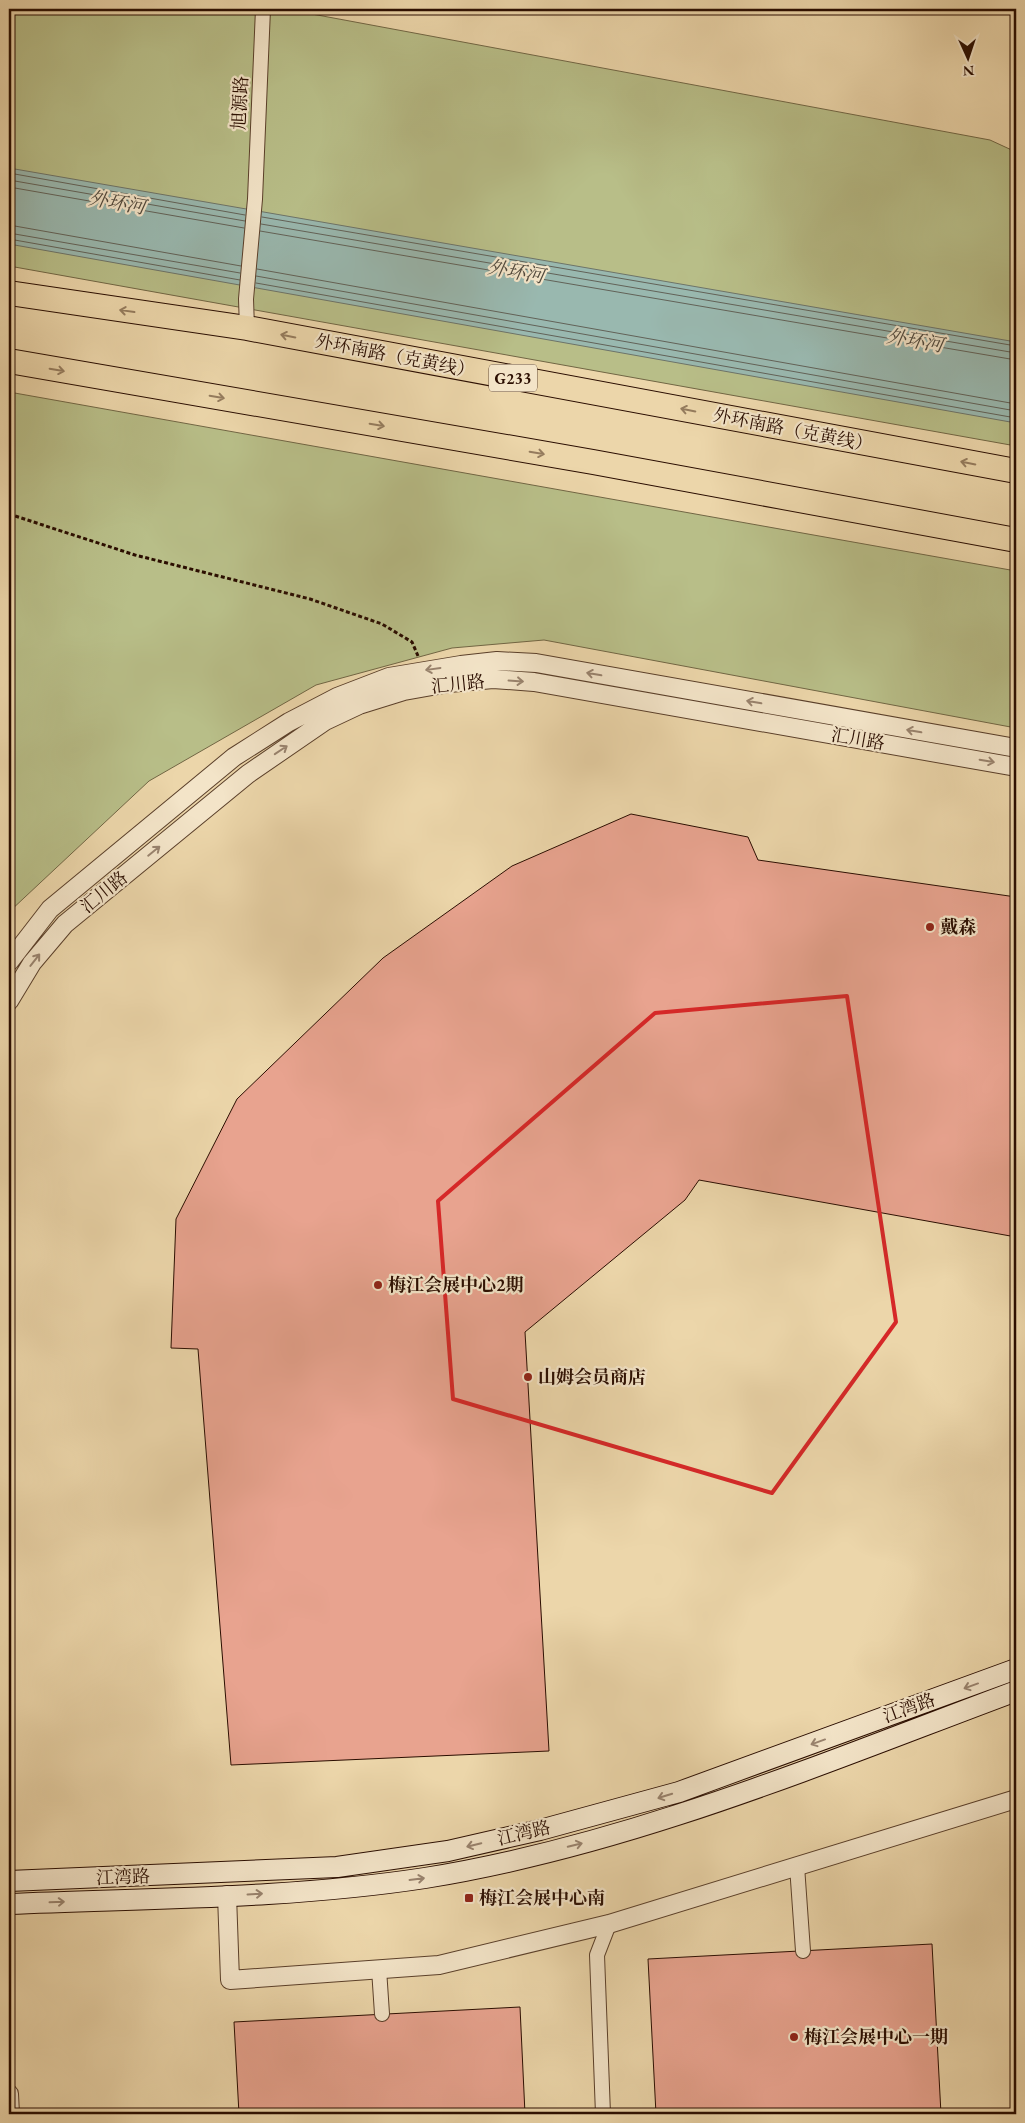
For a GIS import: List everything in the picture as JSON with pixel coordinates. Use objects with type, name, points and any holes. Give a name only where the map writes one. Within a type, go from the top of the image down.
[{"type":"highway","name":"外环南路（克黄线）","points":[[9,293],[247,328],[1016,472]]},
{"type":"highway","points":[[9,361],[593,462],[1016,540]]},
{"type":"main road","name":"江湾路","points":[[9,1882],[337,1867],[448,1850],[550,1827],[679,1792],[1016,1669]]},
{"type":"main road","name":"江湾路","points":[[9,1904],[326,1889],[426,1877],[580,1843],[695,1810],[1016,1692]]},
{"type":"street","name":"旭源路","points":[[247,328],[246,299],[255,199],[262,9]]},
{"type":"street","name":"汇川路","points":[[9,962],[50,909],[234,756],[288,722],[336,697],[389,677],[425,670],[497,661],[536,663],[1016,748]]},
{"type":"street","name":"汇川路","points":[[9,1001],[32,963],[65,924],[248,774],[325,721],[359,705],[404,691],[449,683],[493,679],[534,682],[1016,767]]},
{"type":"street","points":[[227,1895],[230,1980],[439,1965],[609,1924],[1016,1799]]},
{"type":"street","points":[[797,1866],[803,1951]]},
{"type":"street","points":[[603,2114],[597,1955],[609,1924]]},
{"type":"street","points":[[379,1970],[382,2014]]},
{"type":"street","points":[[9,2094],[10,2114]]},
{"type":"path","points":[[9,514],[135,555],[310,599],[382,624],[412,642],[425,670]]},
{"type":"highlighted area","points":[[847,996],[896,1322],[772,1493],[453,1399],[438,1201],[655,1013]]},
{"type":"green space","points":[[9,9],[285,9],[990,140],[1016,152],[1016,446],[9,266]]},
{"type":"green space","points":[[9,392],[1016,571],[1016,728],[544,640],[452,648],[316,685],[149,781],[9,912]]},
{"type":"water","name":"外环河","points":[[9,168],[1016,342],[1016,423],[9,244]]},
{"type":"building","name":"梅江会展中心2期","points":[[631,814],[748,837],[758,860],[1016,897],[1016,1237],[699,1180],[685,1200],[525,1332],[549,1751],[231,1765],[198,1349],[171,1348],[176,1219],[237,1099],[383,958],[512,866]]},
{"type":"building","name":"梅江会展中心一期","points":[[932,1944],[941,2114],[656,2114],[648,1959]]},
{"type":"building","points":[[520,2007],[525,2114],[239,2114],[234,2022]]},
{"type":"place","name":"戴森","points":[[930,927]]},
{"type":"place","name":"梅江会展中心2期","points":[[378,1285]]},
{"type":"place","name":"山姆会员商店","points":[[528,1377]]},
{"type":"place","name":"梅江会展中心南","points":[[469,1898]]},
{"type":"place","name":"梅江会展中心一期","points":[[794,2037]]}]
